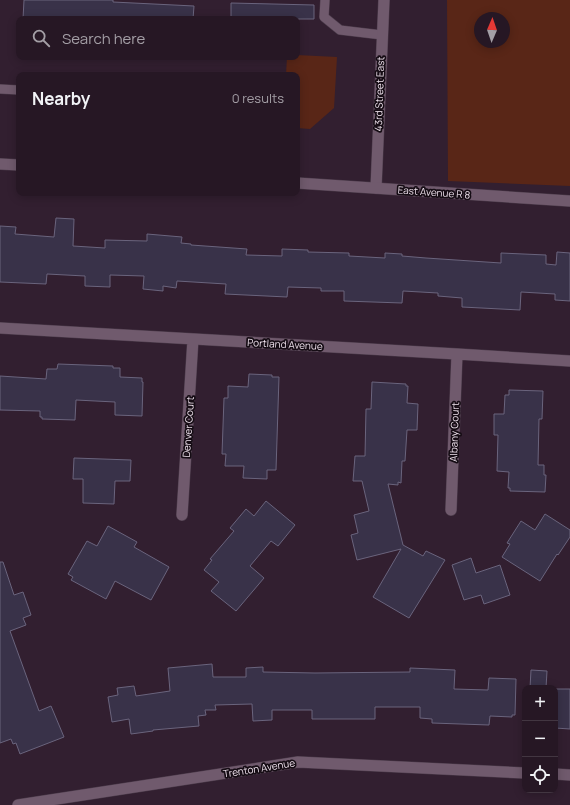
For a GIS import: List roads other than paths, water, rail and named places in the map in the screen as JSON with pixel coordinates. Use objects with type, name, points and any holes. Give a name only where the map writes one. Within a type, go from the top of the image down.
[{"type":"street","name":"43rd Street East","points":[[376,188],[384,0]]},
{"type":"street","points":[[0,164],[16,165]]},
{"type":"street","name":"East Avenue R 8","points":[[300,183],[570,201]]},
{"type":"street","name":"Portland Avenue","points":[[0,328],[570,361]]},
{"type":"street","name":"Denver Court","points":[[182,515],[193,339]]},
{"type":"street","name":"Albany Court","points":[[451,510],[457,354]]},
{"type":"street","name":"Trenton Avenue","points":[[18,805],[298,762],[522,773]]},
{"type":"street","points":[[558,774],[570,775]]},
{"type":"lane","points":[[325,0],[324,17],[340,30],[382,35]]},
{"type":"lane","points":[[0,89],[16,90]]}]
